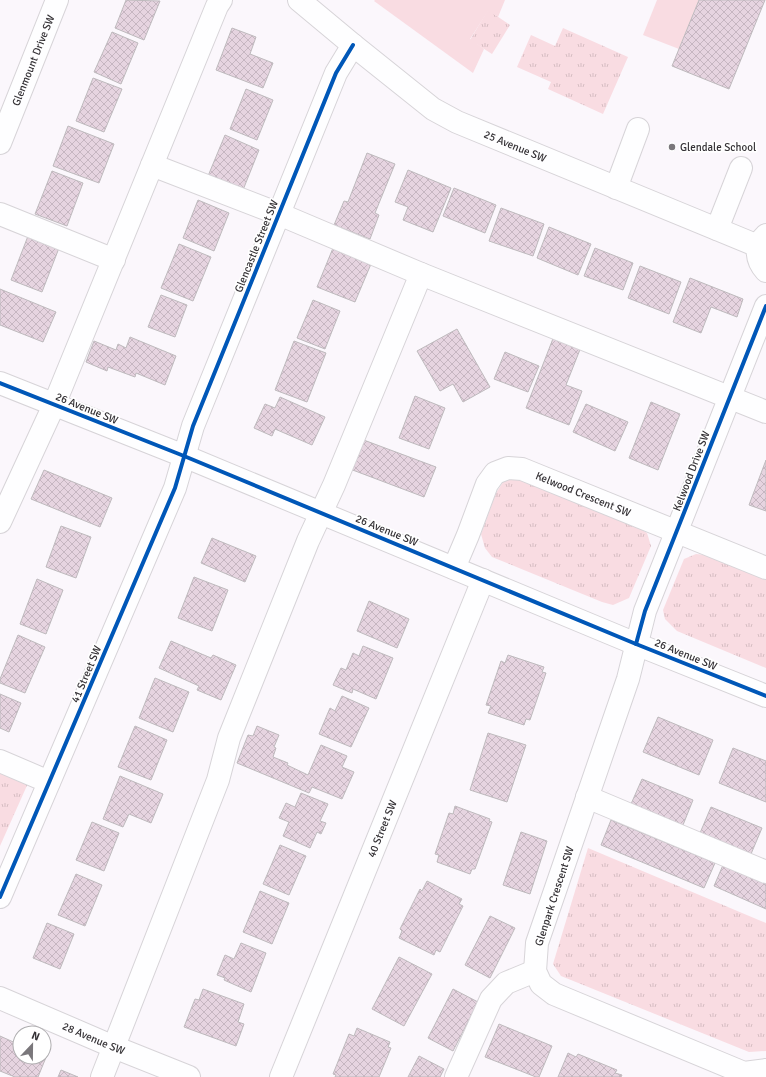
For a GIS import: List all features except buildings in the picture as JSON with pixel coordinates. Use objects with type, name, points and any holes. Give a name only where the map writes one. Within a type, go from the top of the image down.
[{"type":"street","name":"Glenmount Drive SW","points":[[0,143],[57,0]]},
{"type":"street","points":[[0,522],[54,405],[217,6],[221,0]]},
{"type":"street","name":"25 Avenue SW","points":[[299,0],[352,45],[433,109],[457,122],[717,229],[762,241]]},
{"type":"street","name":"Glencastle Street SW","points":[[184,456],[192,426],[336,73],[352,45]]},
{"type":"street","points":[[616,188],[638,129]]},
{"type":"street","points":[[152,165],[279,214],[421,274],[766,412]]},
{"type":"street","points":[[717,229],[741,168]]},
{"type":"street","points":[[0,214],[114,260]]},
{"type":"street","points":[[762,241],[757,256],[761,265],[766,270]]},
{"type":"street","points":[[102,1077],[218,780],[229,738],[305,549],[334,485],[421,274]]},
{"type":"street","name":"Kelwood Drive SW","points":[[636,644],[646,611],[676,532],[766,306]]},
{"type":"street","name":"26 Avenue SW","points":[[0,383],[184,456],[636,644],[766,696]]},
{"type":"street","name":"41 Street SW","points":[[0,897],[176,488],[184,456]]},
{"type":"street","name":"Kelwood Crescent SW","points":[[454,568],[487,484],[496,473],[508,468],[522,469],[766,568]]},
{"type":"street","name":"40 Street SW","points":[[281,1077],[483,580]]},
{"type":"street","name":"Glenpark Crescent SW","points":[[535,971],[537,943],[628,679],[636,644]]},
{"type":"street","points":[[0,761],[49,782]]},
{"type":"street","points":[[586,798],[766,872]]},
{"type":"street","points":[[456,1077],[491,998],[506,983],[535,971],[541,984],[554,994],[744,1073],[766,1070]]},
{"type":"street","name":"28 Avenue SW","points":[[0,998],[114,1047],[189,1077]]},
{"type":"green space","points":[[505,0],[498,17],[488,11],[470,39],[484,49],[473,73],[374,1]]},
{"type":"green space","points":[[657,0],[699,0],[679,49],[643,35]]},
{"type":"green space","points":[[488,10],[510,25],[492,54],[470,40]]},
{"type":"green space","points":[[563,28],[628,57],[603,114],[548,89],[551,82],[517,67],[531,35],[555,46]]},
{"type":"green space","points":[[507,476],[522,478],[636,526],[647,533],[651,546],[629,598],[613,605],[602,602],[492,557],[485,548],[481,534],[496,493]]},
{"type":"green space","points":[[696,554],[706,555],[766,580],[766,668],[677,631],[665,619],[663,610],[684,559]]},
{"type":"green space","points":[[0,769],[29,781],[0,846]]},
{"type":"green space","points":[[588,848],[766,923],[766,1051],[749,1052],[561,976],[553,964]]},
{"type":"cycle path","points":[[0,897],[175,488],[193,426],[336,73],[353,45]]},
{"type":"cycle path","points":[[636,644],[645,611],[766,306]]},
{"type":"cycle path","points":[[0,383],[184,456],[636,644],[766,696]]},
{"type":"place","name":"Glendale School","points":[[672,147]]}]
